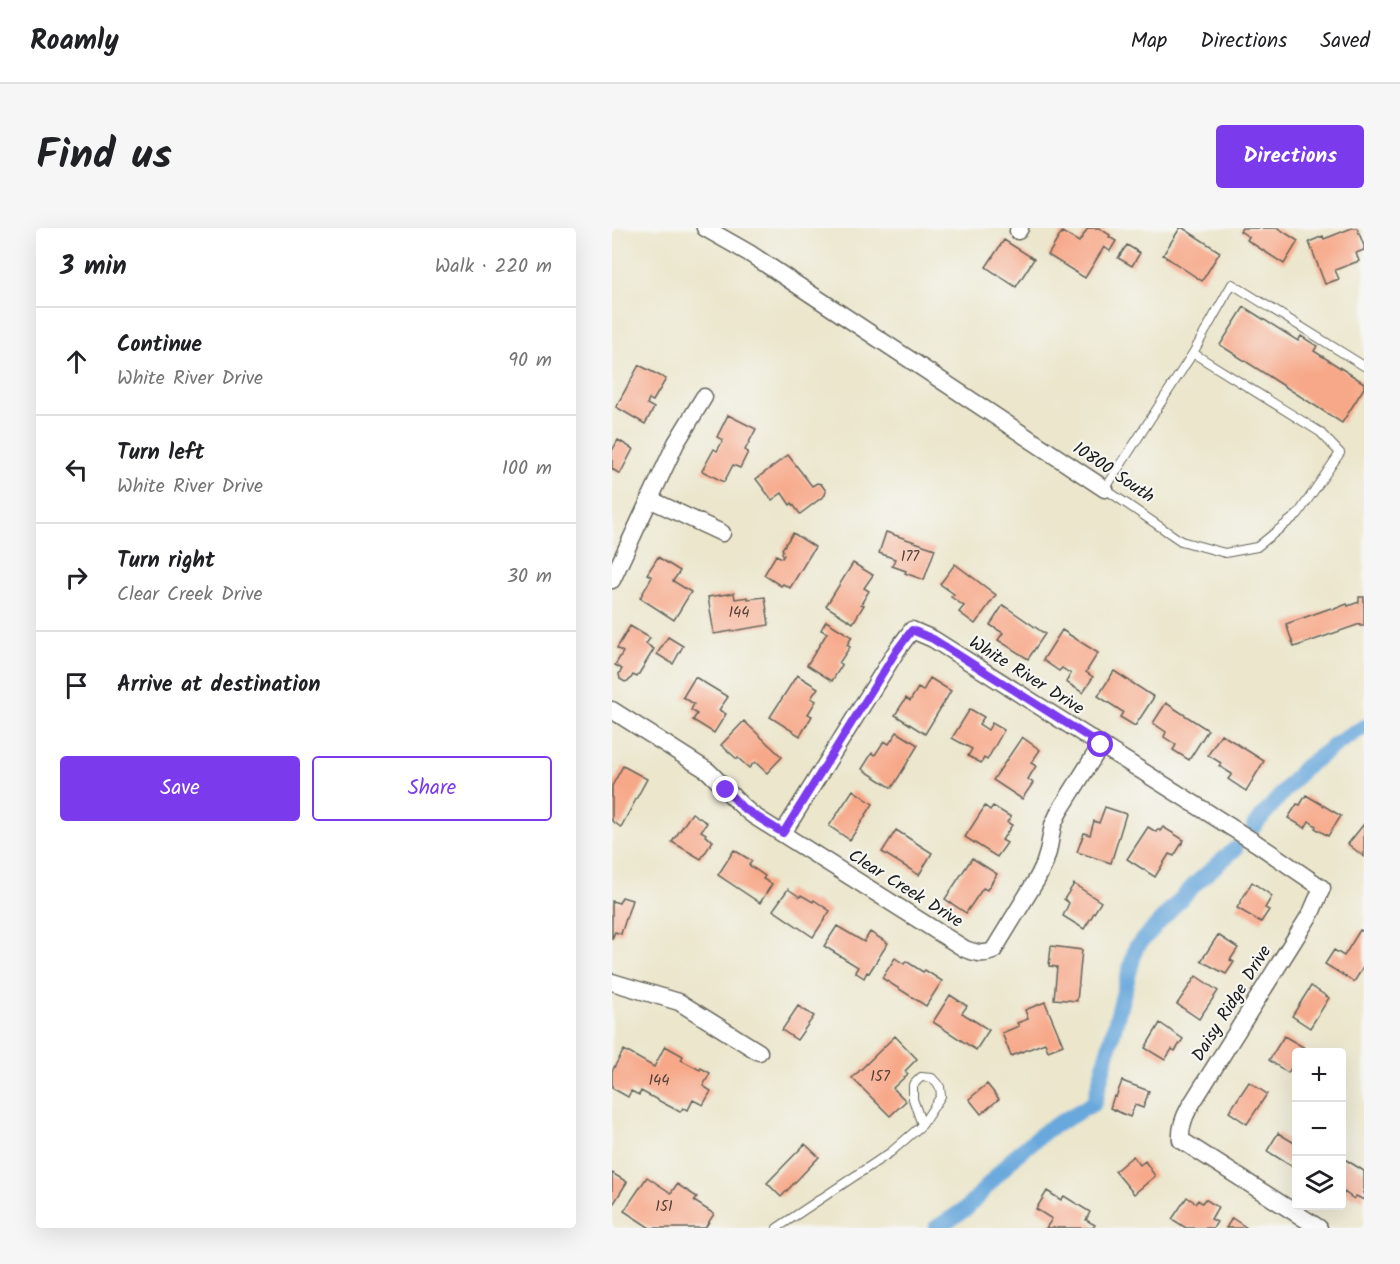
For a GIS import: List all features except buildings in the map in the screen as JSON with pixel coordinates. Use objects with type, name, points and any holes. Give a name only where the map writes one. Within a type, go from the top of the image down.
[{"type":"street","name":"10800 South","points":[[705,228],[749,253],[1105,489]]},
{"type":"street","points":[[612,580],[676,443],[704,397]]},
{"type":"street","points":[[649,499],[722,533]]},
{"type":"street","name":"White River Drive","points":[[783,833],[897,650],[912,630],[933,639],[1256,843],[1322,888]]},
{"type":"street","name":"Clear Creek Drive","points":[[612,710],[708,771],[743,808],[972,952],[993,951],[1044,866],[1053,825],[1059,812],[1101,745]]},
{"type":"street","name":"Daisy Ridge Drive","points":[[1319,1228],[1181,1140],[1180,1129],[1189,1108],[1311,913],[1322,888]]},
{"type":"street","points":[[612,982],[679,1002],[759,1052]]},
{"type":"lane","points":[[1105,489],[1193,353],[1232,284],[1364,366]]},
{"type":"lane","name":"10800 South","points":[[1105,489],[1181,541],[1225,553],[1257,547],[1298,513],[1340,453],[1320,432],[1193,353]]},
{"type":"lane","points":[[777,1228],[891,1152],[922,1125],[941,1096],[940,1087],[932,1078],[921,1077],[913,1085],[914,1099],[922,1125]]},
{"type":"waterway","points":[[1254,826],[1304,768],[1364,727]]},
{"type":"waterway","points":[[936,1228],[967,1208],[1015,1156],[1047,1130],[1094,1103],[1136,947],[1195,884],[1235,849]]},
{"type":"route","points":[[726,790],[743,808],[783,833],[897,650],[912,630],[933,639],[1101,745]]}]
